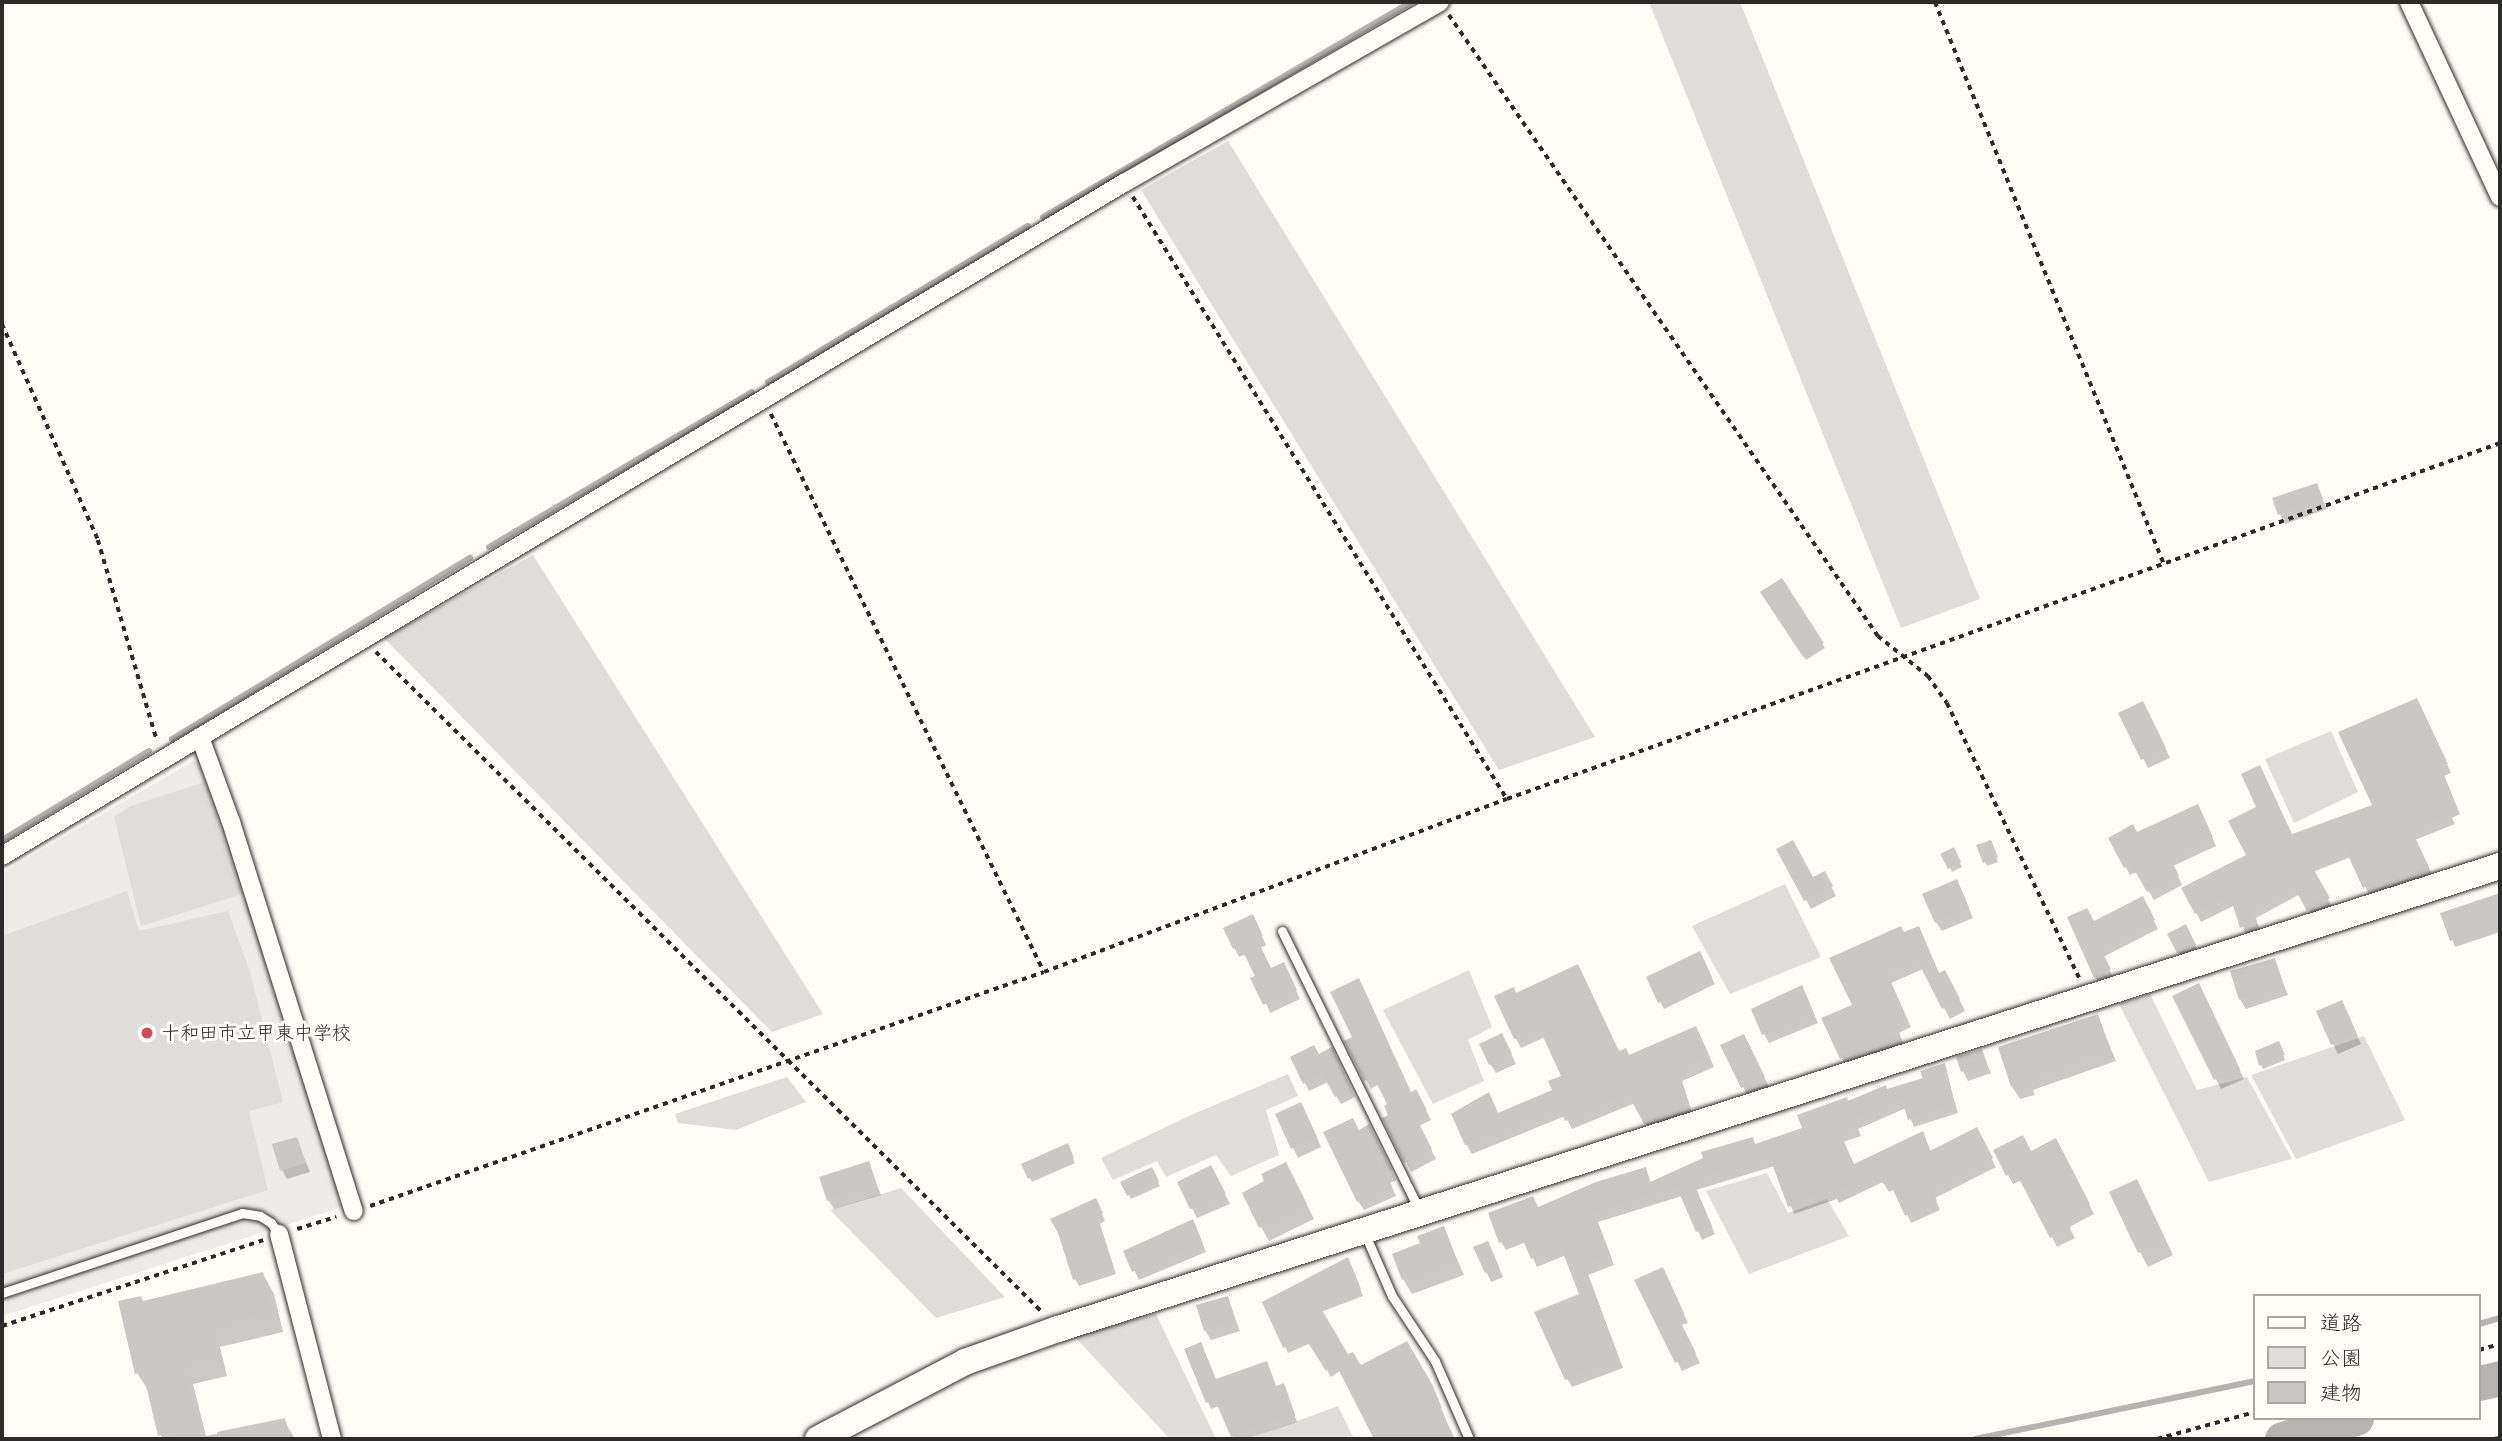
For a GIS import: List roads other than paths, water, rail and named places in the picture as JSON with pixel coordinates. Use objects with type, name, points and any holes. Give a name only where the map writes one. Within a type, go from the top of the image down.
[{"type":"street","points":[[2409,2],[2500,197]]},
{"type":"street","points":[[2,856],[1124,183],[1444,7]]},
{"type":"street","points":[[200,737],[240,848],[354,1211]]},
{"type":"street","points":[[818,1439],[965,1362],[1058,1329],[2500,866]]},
{"type":"street","points":[[279,1234],[332,1439]]},
{"type":"lane","points":[[1282,932],[1420,1212]]},
{"type":"lane","points":[[2,1293],[242,1213],[260,1216],[271,1223],[279,1234]]},
{"type":"lane","points":[[1364,1230],[1392,1296],[1435,1361],[1469,1439]]},
{"type":"waterway","points":[[1043,217],[1411,2]]},
{"type":"waterway","points":[[768,382],[1028,226]]},
{"type":"waterway","points":[[489,547],[752,392]]},
{"type":"waterway","points":[[172,739],[470,558]]},
{"type":"waterway","points":[[2,840],[149,751]]},
{"type":"waterway","points":[[2481,1323],[2500,1318]]},
{"type":"waterway","points":[[2481,1383],[2500,1378]]},
{"type":"waterway","points":[[1975,1439],[2254,1381]]},
{"type":"waterway","points":[[2282,1439],[2349,1420]]},
{"type":"place","name":"十和田市立甲東中学校","points":[[147,1033]]}]
